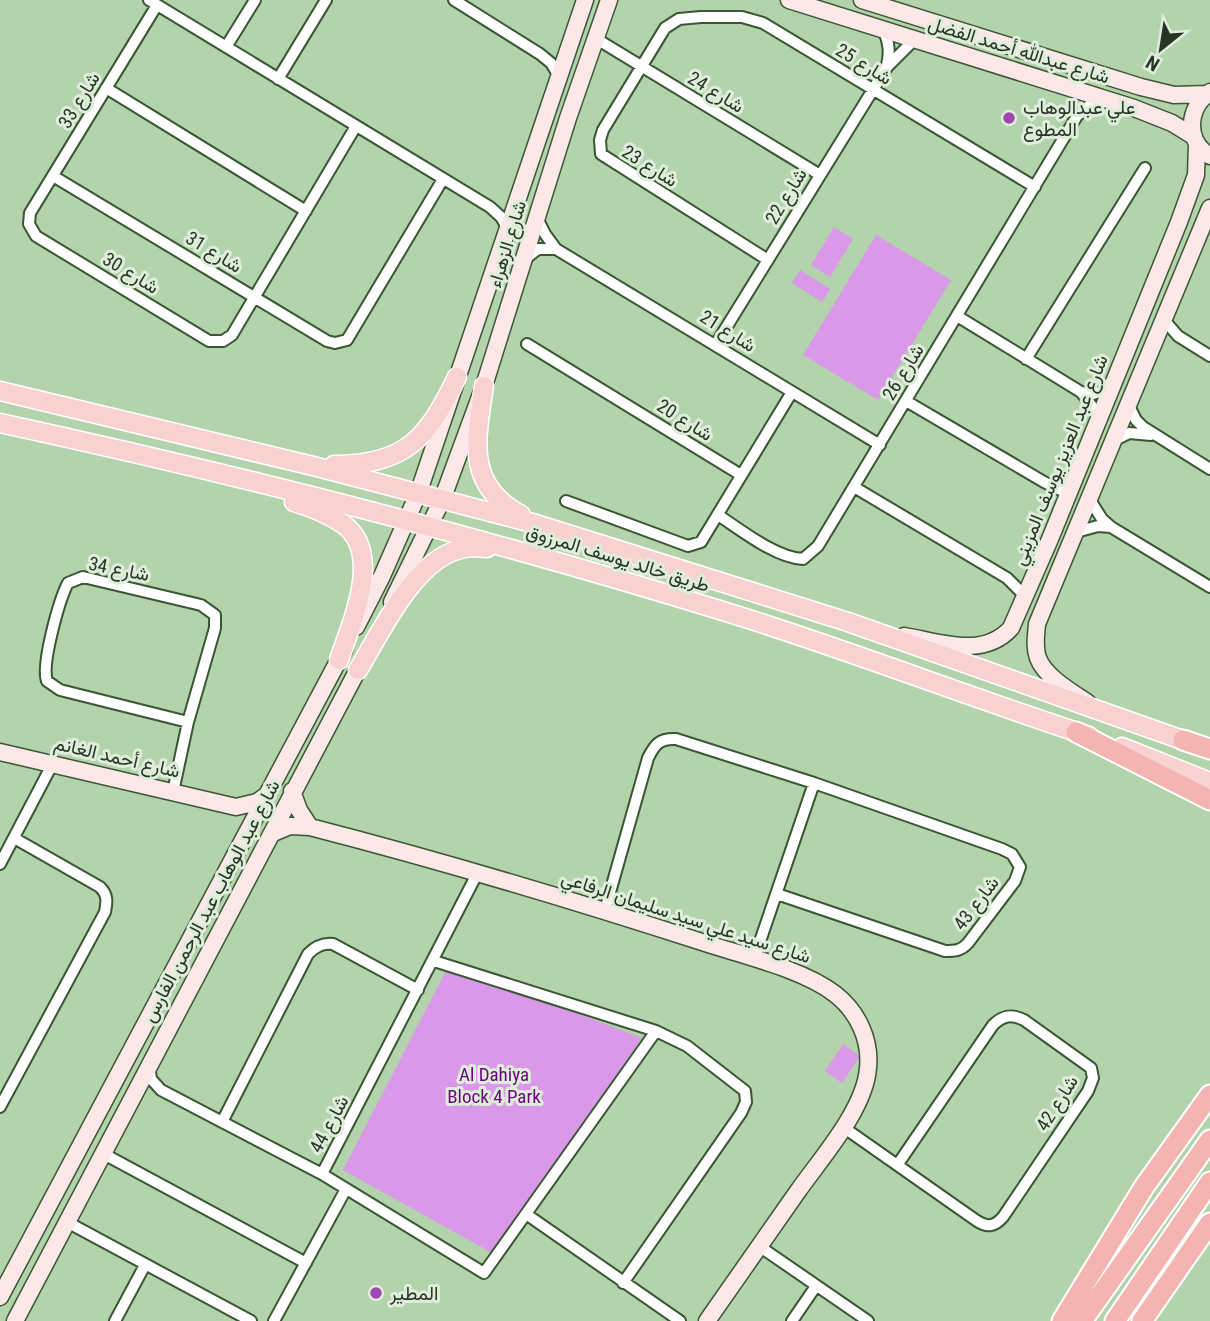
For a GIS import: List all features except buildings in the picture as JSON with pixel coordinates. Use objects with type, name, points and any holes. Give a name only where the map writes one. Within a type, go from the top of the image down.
[{"type":"highway","points":[[1076,732],[1210,800]]},
{"type":"highway","points":[[1183,740],[1210,750]]},
{"type":"highway","points":[[1062,1321],[1144,1187],[1210,1095]]},
{"type":"highway","points":[[1082,1321],[1210,1140]]},
{"type":"highway","points":[[1115,1321],[1210,1182]]},
{"type":"highway","points":[[1142,1321],[1210,1223]]},
{"type":"main road","points":[[313,466],[357,465],[391,457],[422,438],[440,412],[457,377]]},
{"type":"main road","points":[[0,378],[13,388],[61,404]]},
{"type":"main road","points":[[484,386],[478,461],[483,480],[506,507],[536,524]]},
{"type":"main road","name":"طريق خالد يوسف المرزوق","points":[[0,391],[313,466],[536,524],[848,622],[1183,740]]},
{"type":"main road","name":"طريق خالد يوسف المرزوق","points":[[0,423],[175,461],[517,550],[753,621],[1128,749],[1210,782]]},
{"type":"main road","points":[[175,461],[316,509],[345,525],[359,544],[363,562],[363,586],[340,660]]},
{"type":"main road","points":[[358,670],[415,578],[436,560],[465,548],[517,550]]},
{"type":"street","points":[[226,47],[256,0]]},
{"type":"street","points":[[278,79],[326,0]]},
{"type":"street","points":[[454,0],[540,54],[551,63],[559,76]]},
{"type":"street","name":"شارع الزهراء","points":[[418,494],[585,0]]},
{"type":"street","name":"شارع الزهراء","points":[[442,500],[484,386],[568,118],[609,0]]},
{"type":"street","name":"شارع عبدالله أحمد الفضل","points":[[789,0],[811,4],[884,31],[1156,116],[1195,140],[1210,156]]},
{"type":"street","name":"شارع عبدالله أحمد الفضل","points":[[862,0],[1164,93],[1208,93]]},
{"type":"street","points":[[153,2],[490,207],[501,217],[508,230]]},
{"type":"street","name":"شارع 33","points":[[30,213],[106,88],[153,2]]},
{"type":"street","name":"شارع 25","points":[[665,28],[680,19],[701,16],[742,17],[763,23],[1035,187]]},
{"type":"street","name":"شارع 23","points":[[665,28],[603,130],[600,140],[601,154],[768,260]]},
{"type":"street","points":[[884,31],[890,55],[887,67]]},
{"type":"street","name":"شارع 24","points":[[595,38],[820,175]]},
{"type":"street","name":"شارع 22","points":[[716,344],[887,67],[914,40]]},
{"type":"street","points":[[540,54],[555,54],[569,47]]},
{"type":"street","points":[[106,88],[306,211]]},
{"type":"street","points":[[1070,88],[1076,99],[1077,116]]},
{"type":"street","points":[[1156,116],[1168,107],[1168,99],[1164,93]]},
{"type":"street","name":"شارع عبد العزيز يوسف المزيني","points":[[848,622],[967,647],[988,645],[1002,639],[1011,628],[1099,422],[1192,188],[1197,163],[1191,127],[1195,109],[1208,93]]},
{"type":"street","name":"شارع 26","points":[[718,515],[782,555],[803,559],[818,546],[1077,116],[1099,97]]},
{"type":"street","points":[[546,113],[556,124],[561,124],[568,118]]},
{"type":"street","points":[[255,296],[356,126]]},
{"type":"street","points":[[537,142],[550,138],[559,149]]},
{"type":"street","points":[[1026,359],[1145,168]]},
{"type":"street","name":"شارع 31","points":[[52,176],[334,343],[347,340],[355,328],[443,179]]},
{"type":"street","points":[[490,207],[505,206],[518,199]]},
{"type":"street","points":[[1096,709],[1068,690],[1043,667],[1037,657],[1035,644],[1037,625],[1165,321],[1205,235],[1210,208]]},
{"type":"street","name":"شارع 30","points":[[30,213],[29,224],[36,236],[209,341],[223,341],[232,335],[255,296]]},
{"type":"street","name":"شارع 21","points":[[537,218],[556,249],[880,444]]},
{"type":"street","points":[[523,261],[538,249],[556,249]]},
{"type":"street","points":[[957,316],[1081,392],[1095,410],[1099,422]]},
{"type":"street","points":[[1165,321],[1178,336],[1210,356]]},
{"type":"street","points":[[1158,338],[1178,336]]},
{"type":"street","name":"شارع 20","points":[[527,344],[741,475]]},
{"type":"street","points":[[1081,392],[1093,394],[1112,388]]},
{"type":"street","points":[[566,501],[688,546],[701,542],[792,392]]},
{"type":"street","points":[[905,401],[1069,494]]},
{"type":"street","points":[[1129,406],[1136,419],[1154,435],[1210,469]]},
{"type":"street","points":[[1090,443],[1099,453],[1108,452],[1129,433],[1154,435]]},
{"type":"street","points":[[1080,468],[1092,466],[1100,476]]},
{"type":"street","points":[[854,487],[1007,578],[1026,597]]},
{"type":"street","name":"شارع عبد الوهاب عبد الرحمن الفارس","points":[[0,1297],[340,660],[418,494]]},
{"type":"street","name":"شارع عبد الوهاب عبد الرحمن الفارس","points":[[15,1321],[358,670],[442,500]]},
{"type":"street","points":[[1090,500],[1101,519],[1111,527],[1210,587]]},
{"type":"street","points":[[1050,539],[1052,548],[1059,552],[1073,540],[1098,526],[1111,527]]},
{"type":"street","name":"شارع 34","points":[[173,792],[188,722],[215,628],[215,615],[201,605],[83,577],[68,583],[44,666],[47,681],[60,690],[188,722]]},
{"type":"street","points":[[1007,578],[1033,580]]},
{"type":"street","points":[[312,712],[316,720],[329,722]]},
{"type":"street","points":[[301,731],[314,733],[319,741]]},
{"type":"street","name":"شارع 43","points":[[605,910],[649,758],[659,742],[667,738],[814,783],[1002,849],[1017,859],[1019,873],[968,943],[960,950],[953,951],[944,951],[777,894]]},
{"type":"street","name":"شارع أحمد الغانم","points":[[0,752],[224,805],[247,806],[267,795]]},
{"type":"street","points":[[0,864],[53,763]]},
{"type":"street","points":[[754,959],[814,783]]},
{"type":"street","points":[[292,791],[299,810],[310,827]]},
{"type":"street","points":[[224,805],[234,813],[245,837]]},
{"type":"street","name":"شارع سيد علي سيد سليمان الرفاعي","points":[[271,834],[290,826],[310,827],[605,910],[795,973],[833,992],[846,1003],[857,1017],[866,1042],[868,1068],[865,1085],[843,1127],[707,1321]]},
{"type":"street","points":[[0,1107],[105,912],[107,903],[100,887],[14,838]]},
{"type":"street","name":"شارع 44","points":[[161,1090],[321,1174],[477,874]]},
{"type":"street","points":[[222,1122],[313,949],[323,944],[333,944],[418,990]]},
{"type":"street","points":[[434,961],[656,1031],[687,1046],[741,1086],[747,1097],[741,1113],[623,1283]]},
{"type":"street","name":"شارع 42","points":[[843,1127],[983,1225],[994,1225],[1003,1217],[1088,1091],[1093,1078],[1091,1068],[1024,1020],[1016,1016],[1003,1017],[993,1025],[898,1164]]},
{"type":"street","points":[[321,1174],[484,1273],[656,1031]]},
{"type":"street","points":[[149,1064],[151,1079],[161,1090]]},
{"type":"street","points":[[134,1093],[147,1088],[161,1090]]},
{"type":"street","points":[[95,1116],[100,1128],[109,1130],[117,1125]]},
{"type":"street","points":[[82,1142],[98,1142],[102,1153],[306,1263]]},
{"type":"street","points":[[274,1321],[346,1189]]},
{"type":"street","points":[[526,1214],[680,1321]]},
{"type":"street","points":[[67,1222],[246,1320]]},
{"type":"street","points":[[760,1246],[868,1321]]},
{"type":"street","points":[[115,1321],[145,1265]]},
{"type":"street","points":[[792,1321],[816,1286]]},
{"type":"green space","points":[[834,227],[853,239],[830,277],[811,265]]},
{"type":"green space","points":[[876,235],[951,280],[878,400],[803,355]]},
{"type":"green space","points":[[800,270],[830,289],[822,302],[792,283]]},
{"type":"green space","name":"Al Dahiya Block 4 Park","points":[[449,965],[642,1038],[492,1253],[343,1170]]},
{"type":"green space","points":[[843,1044],[860,1056],[842,1083],[825,1071]]},
{"type":"place","name":"علي عبدالوهاب المطوع","points":[[1009,118]]},
{"type":"place","name":"المطير","points":[[376,1293]]}]
